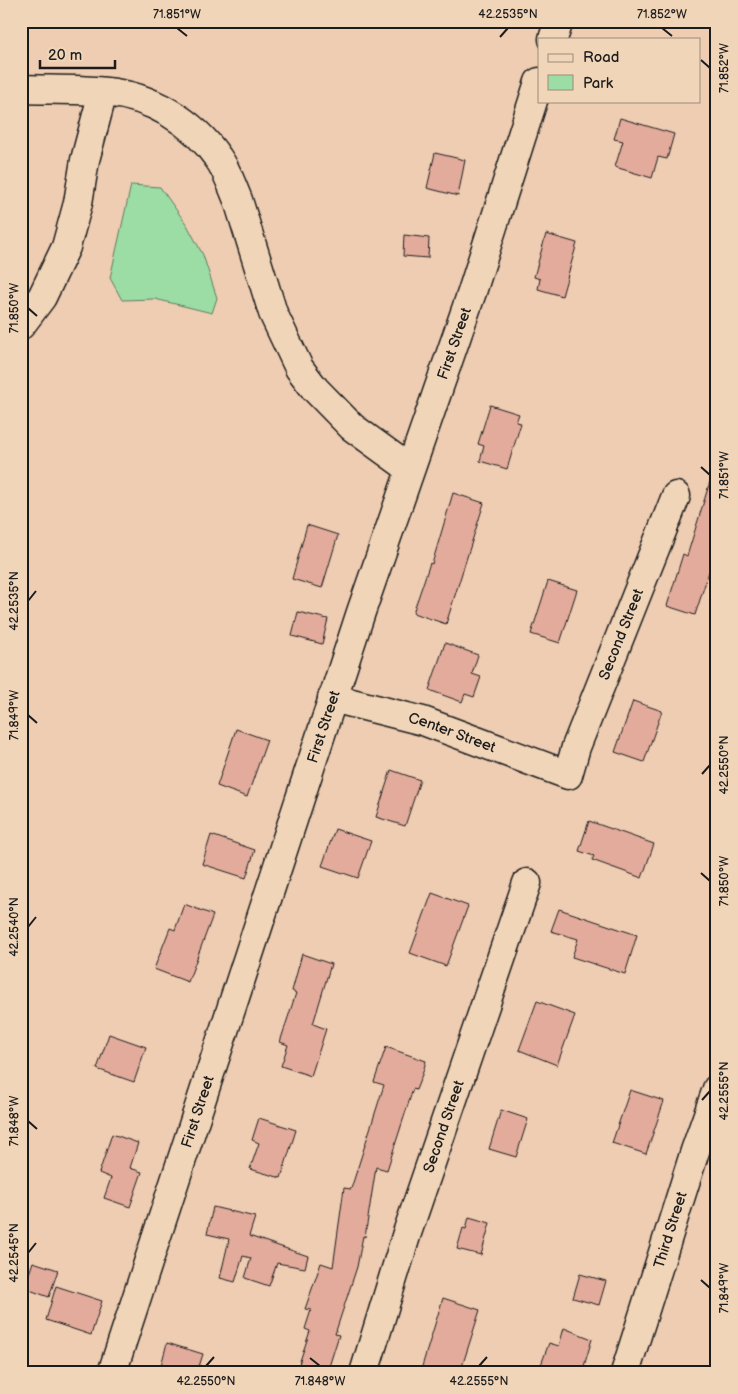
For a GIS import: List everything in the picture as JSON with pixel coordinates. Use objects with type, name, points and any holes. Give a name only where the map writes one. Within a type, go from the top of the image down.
[{"type":"street","points":[[553,38],[559,21]]},
{"type":"street","name":"First Street","points":[[112,1373],[332,698],[472,292],[538,85]]},
{"type":"street","points":[[21,89],[103,92],[138,98],[154,104],[180,120],[210,148],[226,171],[238,200],[273,313],[299,368],[315,389],[352,427],[410,469]]},
{"type":"street","points":[[21,325],[42,297],[66,248],[78,203],[85,160],[103,92]]},
{"type":"street","name":"Second Street","points":[[568,775],[576,748],[676,496]]},
{"type":"street","name":"Center Street","points":[[332,698],[423,721],[568,775]]},
{"type":"street","name":"Second Street","points":[[364,1373],[406,1236],[527,882]]},
{"type":"street","name":"Third Street","points":[[625,1373],[692,1160],[717,1089]]},
{"type":"green space","points":[[131,185],[160,187],[187,225],[203,255],[217,298],[212,313],[155,299],[122,300],[110,278]]},
{"type":"building","points":[[620,118],[674,134],[667,159],[658,157],[652,178],[615,167],[623,141],[614,139]]},
{"type":"building","points":[[435,153],[465,160],[458,196],[427,188]]},
{"type":"building","points":[[546,234],[577,243],[562,296],[538,289],[540,279],[534,277]]},
{"type":"building","points":[[404,235],[429,238],[428,258],[403,256]]},
{"type":"building","points":[[490,405],[519,414],[516,422],[521,423],[507,469],[480,461],[484,446],[478,444]]},
{"type":"building","points":[[712,475],[717,476],[717,547],[695,615],[667,606],[683,554],[687,556]]},
{"type":"building","points":[[453,493],[484,503],[446,624],[413,613],[430,563],[432,564]]},
{"type":"building","points":[[307,525],[338,535],[322,588],[292,579]]},
{"type":"building","points":[[548,581],[577,590],[560,643],[531,634]]},
{"type":"building","points":[[298,612],[328,619],[322,644],[292,636]]},
{"type":"building","points":[[445,643],[478,655],[472,674],[481,677],[474,697],[465,694],[462,702],[429,690]]},
{"type":"building","points":[[633,701],[662,711],[644,762],[615,752]]},
{"type":"building","points":[[236,729],[267,740],[247,797],[217,786]]},
{"type":"building","points":[[391,770],[420,780],[405,826],[376,817]]},
{"type":"building","points":[[589,821],[654,844],[642,878],[592,860],[594,856],[579,851]]},
{"type":"building","points":[[335,829],[371,841],[358,878],[322,866]]},
{"type":"building","points":[[211,835],[255,850],[246,878],[202,864]]},
{"type":"building","points":[[432,893],[468,906],[446,966],[410,953]]},
{"type":"building","points":[[184,904],[213,915],[188,982],[154,969],[170,928],[175,930]]},
{"type":"building","points":[[559,909],[637,935],[625,974],[572,957],[578,939],[551,931]]},
{"type":"building","points":[[302,954],[331,964],[313,1024],[326,1029],[311,1076],[281,1066],[288,1045],[280,1042],[296,993],[292,991]]},
{"type":"building","points":[[537,1001],[575,1015],[557,1065],[519,1050]]},
{"type":"building","points":[[109,1034],[146,1047],[134,1082],[97,1069]]},
{"type":"building","points":[[386,1047],[426,1061],[423,1072],[416,1090],[413,1089],[387,1170],[376,1167],[365,1237],[363,1236],[357,1267],[335,1334],[339,1335],[327,1373],[296,1373],[310,1331],[305,1329],[311,1310],[305,1309],[321,1263],[333,1267],[344,1188],[351,1189],[384,1085],[374,1082]]},
{"type":"building","points":[[630,1090],[664,1101],[646,1154],[612,1143]]},
{"type":"building","points":[[501,1110],[528,1119],[516,1157],[489,1149]]},
{"type":"building","points":[[259,1118],[296,1130],[281,1178],[250,1169],[259,1143],[252,1140]]},
{"type":"building","points":[[112,1134],[138,1143],[130,1168],[142,1172],[130,1207],[104,1198],[111,1178],[99,1173]]},
{"type":"building","points":[[213,1207],[255,1217],[249,1236],[308,1256],[305,1268],[277,1263],[269,1286],[245,1278],[251,1258],[243,1256],[235,1282],[220,1278],[229,1239],[207,1234]]},
{"type":"building","points":[[469,1217],[490,1223],[481,1255],[457,1249],[463,1228],[466,1229]]},
{"type":"building","points":[[33,1262],[58,1270],[49,1297],[24,1288]]},
{"type":"building","points":[[580,1274],[606,1281],[599,1305],[573,1298]]},
{"type":"building","points":[[56,1286],[102,1301],[91,1335],[46,1320]]},
{"type":"building","points":[[443,1298],[480,1310],[460,1373],[420,1373]]},
{"type":"building","points":[[564,1328],[592,1339],[582,1373],[538,1373],[549,1343],[559,1346]]},
{"type":"building","points":[[167,1343],[203,1354],[197,1373],[159,1373]]}]
